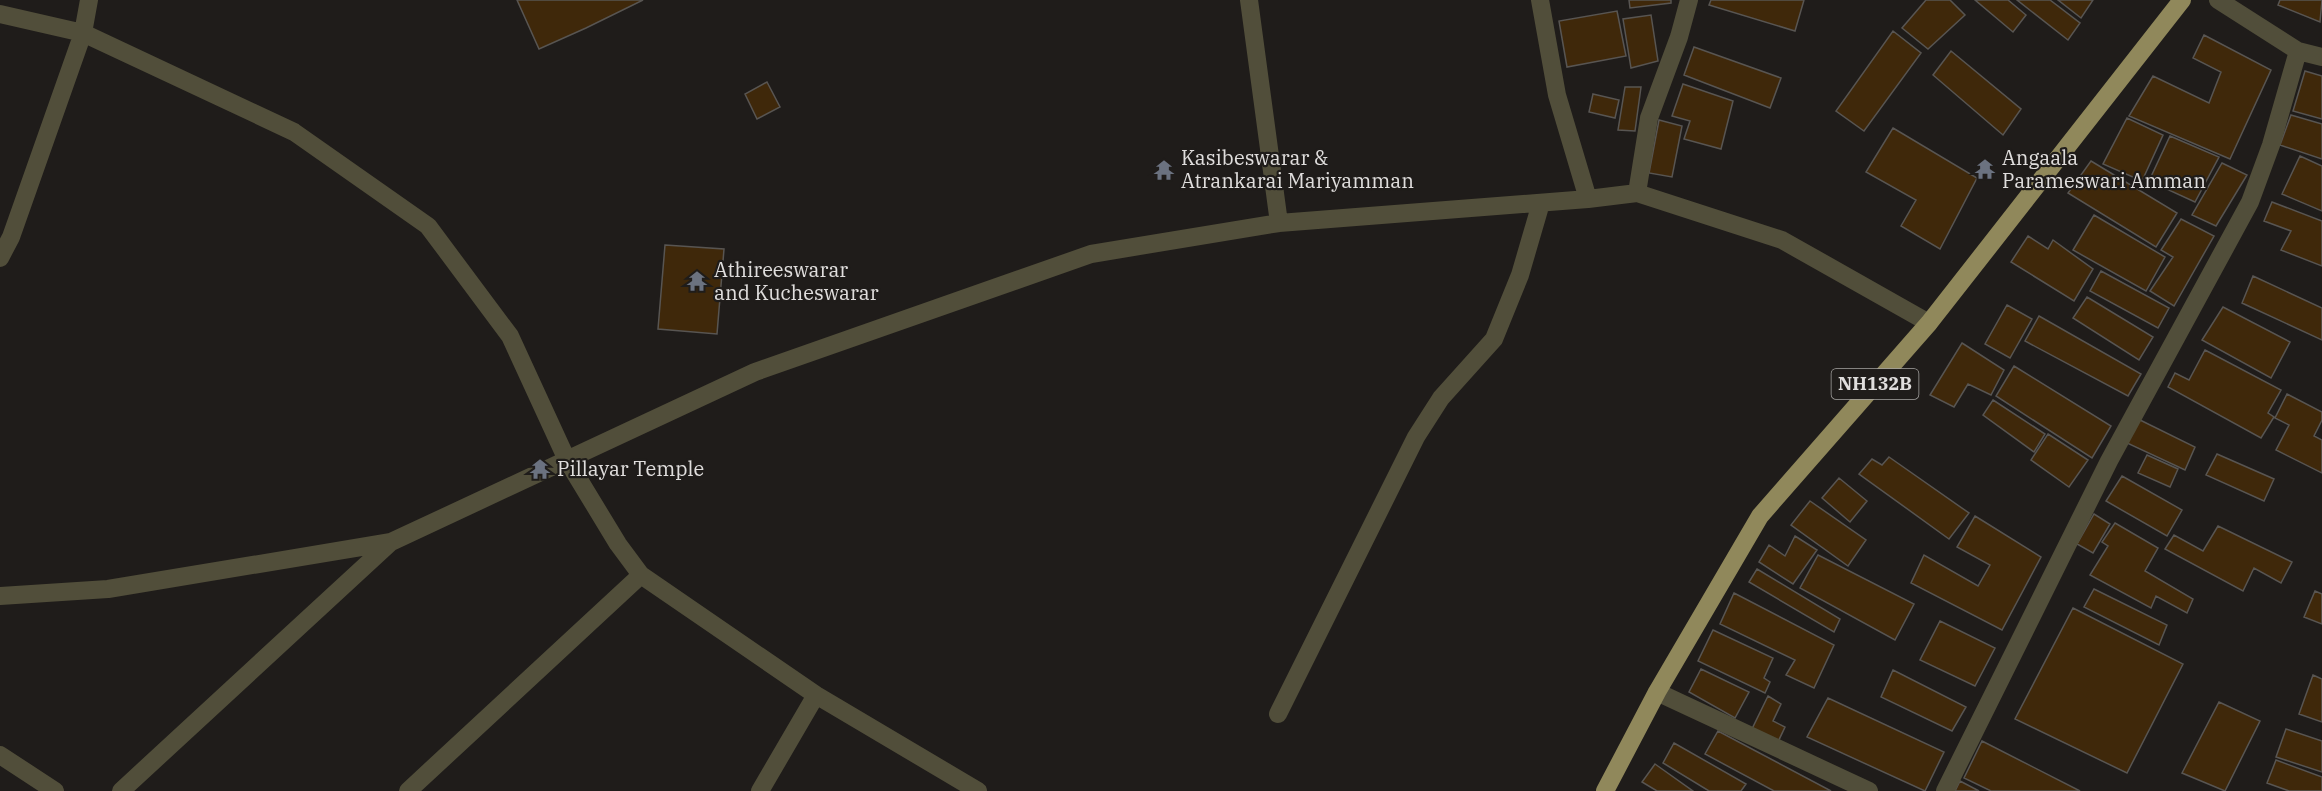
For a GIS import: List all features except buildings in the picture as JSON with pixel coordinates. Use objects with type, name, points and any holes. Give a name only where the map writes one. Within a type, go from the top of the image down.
[{"type":"highway","name":"NH132B","points":[[1605,791],[1657,692],[1760,516],[1929,322],[2181,0]]},
{"type":"street","points":[[0,258],[11,237],[83,33],[89,0]]},
{"type":"street","points":[[1249,0],[1279,223]]},
{"type":"street","points":[[1540,0],[1557,95],[1588,199]]},
{"type":"street","points":[[1636,193],[1649,118],[1679,37],[1689,0]]},
{"type":"street","points":[[2218,0],[2298,51],[2322,57]]},
{"type":"street","points":[[0,14],[83,33],[294,132],[428,226],[510,336],[567,460],[618,544],[641,575],[816,695],[978,791]]},
{"type":"street","points":[[1945,791],[2109,461],[2250,202],[2271,145],[2298,51]]},
{"type":"street","points":[[0,596],[108,589],[391,542],[755,372],[1091,254],[1279,223],[1541,203],[1636,193],[1782,240],[1929,322]]},
{"type":"street","points":[[1278,714],[1416,437],[1442,398],[1494,339],[1520,275],[1541,203]]},
{"type":"street","points":[[121,791],[391,542]]},
{"type":"street","points":[[408,791],[641,575]]},
{"type":"street","points":[[1657,692],[1869,791]]},
{"type":"street","points":[[760,791],[816,695]]},
{"type":"street","points":[[0,755],[56,791]]},
{"type":"place","name":"Angaala Parameswari Amman","points":[[1985,169]]},
{"type":"place","name":"Kasibeswarar & Atrankarai Mariyamman","points":[[1164,170]]},
{"type":"place","name":"Athireeswarar and Kucheswarar","points":[[697,281]]},
{"type":"place","name":"Pillayar Temple","points":[[540,469]]}]
